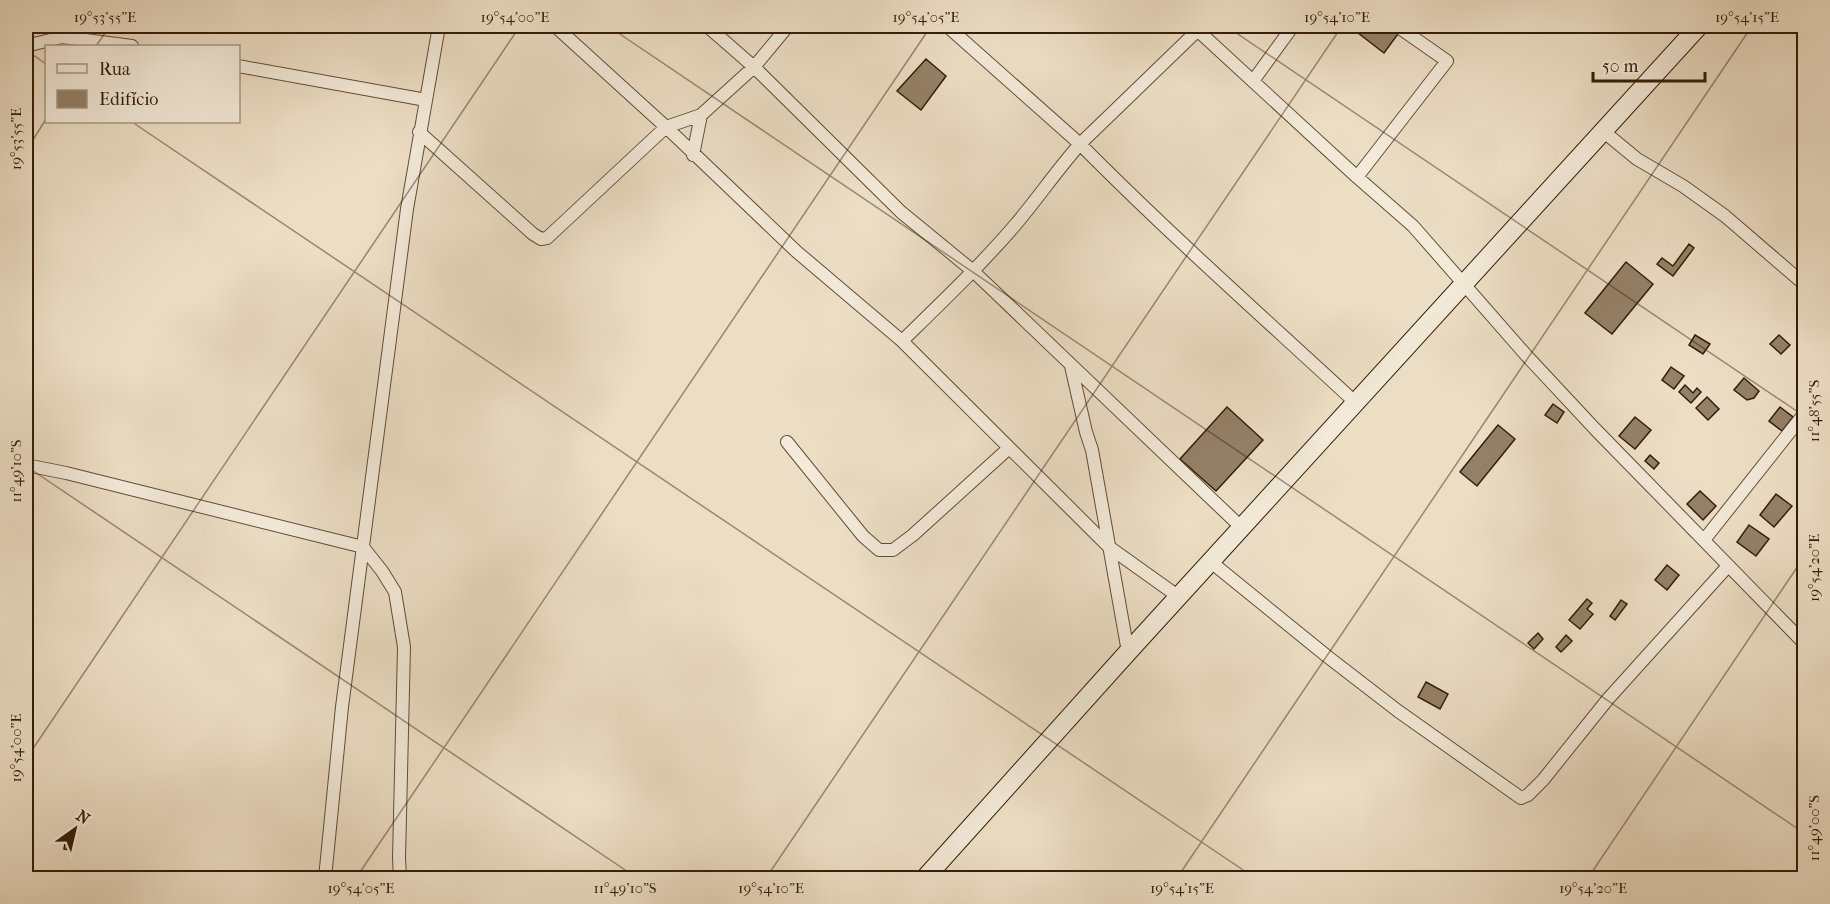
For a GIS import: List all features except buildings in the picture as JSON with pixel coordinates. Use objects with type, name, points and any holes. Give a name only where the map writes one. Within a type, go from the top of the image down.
[{"type":"main road","points":[[925,879],[1128,652],[1699,26]]},
{"type":"street","points":[[326,879],[342,707],[407,209],[439,26]]},
{"type":"street","points":[[555,26],[666,127],[797,252],[902,341],[1109,547],[1179,597]]},
{"type":"street","points":[[707,26],[754,67],[901,212],[973,271],[1242,528]]},
{"type":"street","points":[[419,132],[541,239],[547,238],[666,127],[701,115],[754,67],[788,26]]},
{"type":"street","points":[[947,26],[1080,144],[1140,205],[1356,403]]},
{"type":"street","points":[[1253,81],[1293,26]]},
{"type":"street","points":[[1357,177],[1447,62],[1397,26]]},
{"type":"street","points":[[902,341],[973,271],[1015,225],[1059,167],[1080,144],[1195,28],[1413,226],[1594,429],[1804,643]]},
{"type":"street","points":[[26,46],[62,37],[124,45]]},
{"type":"street","points":[[240,66],[426,100]]},
{"type":"street","points":[[693,155],[701,115]]},
{"type":"street","points":[[1603,131],[1637,159],[1683,186],[1725,216],[1804,284]]},
{"type":"street","points":[[1071,366],[1092,450],[1128,652]]},
{"type":"street","points":[[1704,540],[1804,414]]},
{"type":"street","points":[[787,442],[863,536],[879,550],[893,550],[913,535],[1009,448]]},
{"type":"street","points":[[26,465],[363,547],[395,592],[404,647],[400,879]]},
{"type":"street","points":[[1211,562],[1328,657],[1521,798],[1528,795],[1543,780],[1608,699],[1728,566]]}]
